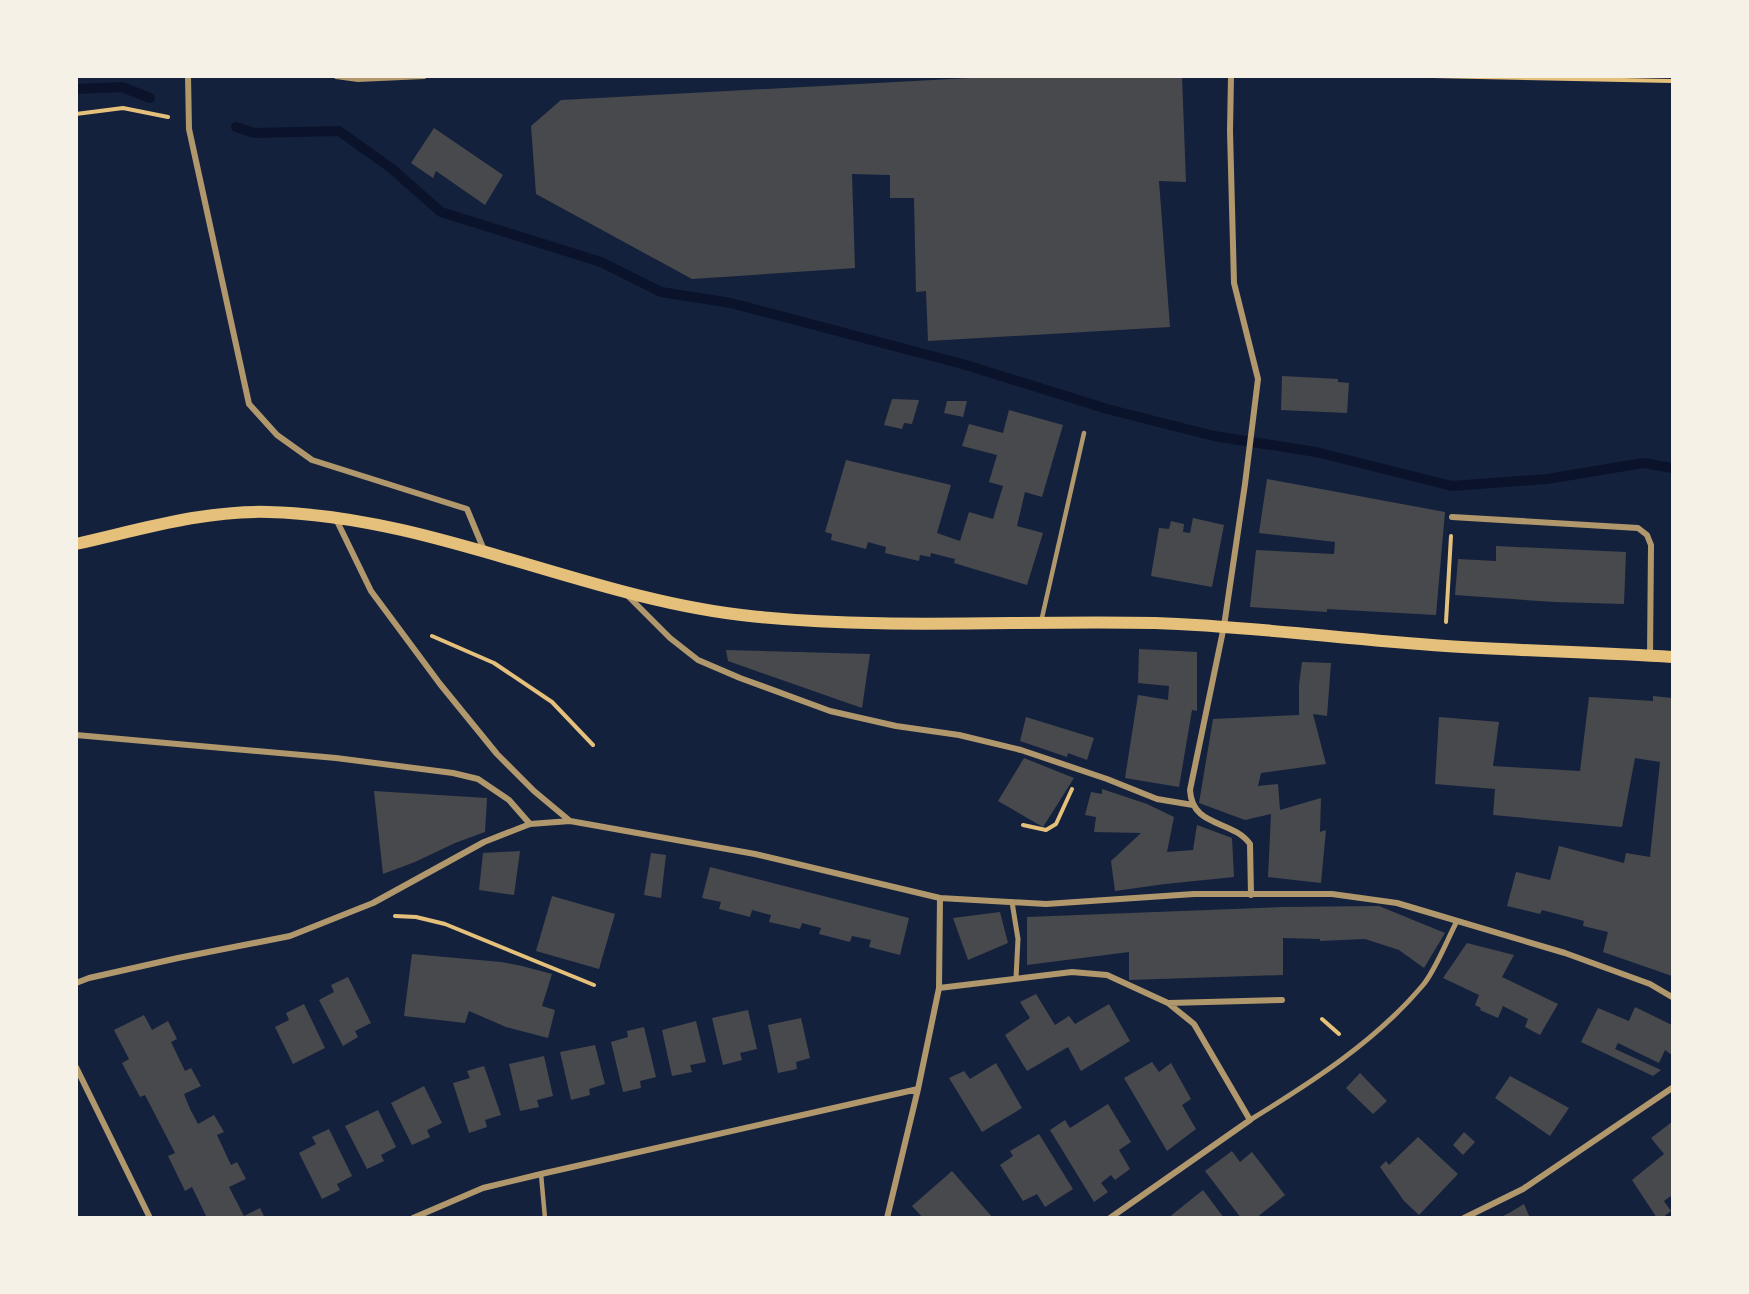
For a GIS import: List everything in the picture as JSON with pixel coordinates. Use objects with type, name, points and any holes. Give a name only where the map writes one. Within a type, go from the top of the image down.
[{"type":"main road","points":[[76,544],[224,513],[268,512],[336,519],[418,534],[484,550],[623,591],[700,609],[785,619],[1224,626],[1444,646],[1672,657]]},
{"type":"street","points":[[188,76],[189,129],[249,404],[277,435],[312,460],[467,509],[484,550]]},
{"type":"street","points":[[336,76],[358,79],[424,76]]},
{"type":"street","points":[[1231,76],[1234,283],[1258,379],[1224,626],[1192,775],[1190,799],[1197,812],[1241,835],[1250,844],[1251,895]]},
{"type":"street","points":[[1452,518],[1638,528],[1647,535],[1651,545],[1650,656]]},
{"type":"street","points":[[336,519],[370,591],[440,684],[497,754],[534,791],[570,821]]},
{"type":"street","points":[[623,591],[670,638],[698,660],[740,678],[830,711],[896,726],[960,735],[1021,750],[1157,799],[1193,805]]},
{"type":"street","points":[[76,735],[336,758],[453,773],[478,779],[509,800],[530,824]]},
{"type":"street","points":[[76,983],[177,958],[290,936],[373,903],[484,842],[530,824],[570,821],[754,854],[940,898],[1046,904],[1194,894],[1332,894],[1397,903],[1565,952],[1650,984],[1672,997]]},
{"type":"street","points":[[887,1218],[939,988],[940,898]]},
{"type":"street","points":[[1012,902],[1018,939],[1016,978]]},
{"type":"street","points":[[1110,1218],[1355,1050],[1424,984],[1457,921]]},
{"type":"street","points":[[939,988],[1072,972],[1107,975],[1168,1003],[1194,1024],[1250,1120]]},
{"type":"street","points":[[1168,1003],[1282,1000]]},
{"type":"street","points":[[76,1067],[150,1218]]},
{"type":"street","points":[[1464,1218],[1523,1189],[1672,1088]]},
{"type":"street","points":[[413,1218],[483,1188],[918,1089]]},
{"type":"lane","points":[[1041,622],[1084,433]]},
{"type":"lane","points":[[541,1174],[545,1218]]},
{"type":"path","points":[[1433,76],[1672,81]]},
{"type":"path","points":[[76,114],[123,108],[186,123],[189,129]]},
{"type":"path","points":[[1444,646],[1452,518]]},
{"type":"path","points":[[424,632],[444,643],[494,663],[552,702],[593,745]]},
{"type":"path","points":[[1023,825],[1046,830],[1056,824],[1084,771]]},
{"type":"path","points":[[352,912],[416,917],[445,924],[594,985]]},
{"type":"building","points":[[1006,76],[1182,76],[1186,182],[1159,181],[1170,327],[928,341],[926,291],[916,292],[914,198],[890,198],[890,175],[852,174],[855,268],[692,279],[536,194],[531,126],[561,100]]},
{"type":"building","points":[[434,128],[503,175],[485,205],[436,171],[433,178],[411,163]]},
{"type":"building","points":[[1282,376],[1338,379],[1338,382],[1349,383],[1347,413],[1281,410]]},
{"type":"building","points":[[892,399],[919,400],[912,424],[904,423],[902,429],[884,425]]},
{"type":"building","points":[[947,401],[967,401],[963,417],[944,413]]},
{"type":"building","points":[[1009,410],[1063,425],[1042,497],[1025,492],[1017,526],[1043,533],[1027,585],[954,563],[955,559],[931,553],[930,557],[920,555],[919,561],[885,553],[886,547],[868,542],[866,549],[831,540],[832,534],[825,532],[846,460],[951,485],[937,533],[960,541],[969,512],[993,519],[1003,486],[989,482],[997,455],[962,446],[969,424],[1003,433]]},
{"type":"building","points":[[1267,479],[1445,512],[1436,615],[1250,607],[1256,550],[1334,554],[1335,542],[1259,533]]},
{"type":"building","points":[[1193,518],[1224,525],[1212,587],[1151,576],[1159,528],[1169,529],[1171,521],[1184,524],[1183,532],[1190,533]]},
{"type":"building","points":[[1496,546],[1626,552],[1624,604],[1455,595],[1458,559],[1496,561]]},
{"type":"building","points":[[1139,649],[1197,652],[1197,711],[1192,710],[1179,787],[1125,778],[1138,695],[1168,700],[1169,686],[1138,683]]},
{"type":"building","points":[[726,650],[870,654],[862,708],[728,661]]},
{"type":"building","points":[[1302,662],[1331,663],[1327,716],[1313,714],[1326,764],[1261,773],[1258,786],[1278,784],[1280,810],[1321,798],[1320,832],[1326,830],[1321,883],[1268,877],[1271,814],[1245,820],[1199,803],[1213,719],[1299,715]]},
{"type":"building","points":[[1653,696],[1672,698],[1672,976],[1603,952],[1608,932],[1583,926],[1584,921],[1542,910],[1540,914],[1507,906],[1516,872],[1550,880],[1559,846],[1624,863],[1626,853],[1650,857],[1660,762],[1635,758],[1622,827],[1493,815],[1495,789],[1435,784],[1439,717],[1499,722],[1493,766],[1580,771],[1589,697],[1653,701]]},
{"type":"building","points":[[1026,717],[1094,738],[1087,760],[1068,753],[1067,757],[1020,741]]},
{"type":"building","points":[[1024,758],[1074,778],[1043,827],[998,801]]},
{"type":"building","points":[[1102,789],[1147,804],[1174,817],[1167,852],[1193,850],[1197,825],[1232,838],[1234,877],[1115,891],[1111,861],[1141,833],[1094,832],[1096,817],[1085,815],[1091,792],[1102,794]]},
{"type":"building","points":[[374,791],[487,798],[485,832],[383,874]]},
{"type":"building","points":[[520,851],[514,895],[479,890],[483,853]]},
{"type":"building","points":[[651,853],[666,855],[661,898],[644,895]]},
{"type":"building","points":[[710,867],[909,918],[900,955],[869,947],[871,940],[852,936],[850,942],[819,934],[821,928],[802,923],[800,929],[769,922],[771,915],[752,910],[750,917],[719,909],[721,902],[702,898]]},
{"type":"building","points":[[552,896],[615,914],[599,969],[536,951]]},
{"type":"building","points":[[1379,906],[1445,933],[1424,968],[1399,950],[1365,939],[1320,941],[1320,939],[1283,938],[1283,975],[1129,980],[1129,952],[1027,965],[1027,917],[1283,907]]},
{"type":"building","points":[[1000,912],[1008,943],[968,960],[953,918]]},
{"type":"building","points":[[1467,943],[1514,955],[1502,977],[1558,1004],[1540,1035],[1525,1027],[1528,1019],[1503,1006],[1498,1018],[1480,1010],[1481,1008],[1475,1005],[1479,995],[1443,978]]},
{"type":"building","points":[[412,954],[501,962],[552,974],[542,1006],[555,1010],[548,1038],[506,1027],[469,1011],[465,1023],[404,1016]]},
{"type":"building","points":[[348,977],[371,1023],[355,1031],[358,1037],[343,1046],[319,1000],[334,992],[331,985]]},
{"type":"building","points":[[1036,994],[1055,1025],[1069,1016],[1075,1024],[1109,1004],[1130,1041],[1081,1071],[1068,1047],[1027,1071],[1005,1035],[1030,1018],[1020,1002]]},
{"type":"building","points":[[304,1004],[325,1048],[293,1064],[275,1027],[289,1020],[286,1013]]},
{"type":"building","points":[[1635,1007],[1672,1025],[1672,1055],[1665,1050],[1659,1063],[1618,1043],[1615,1049],[1661,1070],[1653,1076],[1581,1042],[1598,1008],[1629,1021]]},
{"type":"building","points":[[748,1010],[757,1049],[740,1053],[742,1060],[723,1065],[712,1018]]},
{"type":"building","points":[[144,1015],[152,1030],[168,1021],[177,1039],[171,1042],[185,1071],[191,1068],[201,1086],[184,1094],[190,1109],[198,1124],[214,1115],[224,1132],[217,1135],[231,1165],[237,1162],[246,1179],[229,1187],[244,1216],[260,1208],[265,1218],[207,1218],[192,1187],[185,1191],[168,1156],[175,1153],[145,1095],[140,1097],[122,1063],[129,1059],[114,1030]]},
{"type":"building","points":[[801,1018],[810,1058],[796,1062],[797,1069],[778,1073],[768,1025]]},
{"type":"building","points":[[696,1021],[706,1062],[690,1065],[692,1072],[672,1076],[662,1030]]},
{"type":"building","points":[[644,1027],[656,1077],[640,1081],[641,1088],[623,1092],[611,1042],[628,1037],[627,1031]]},
{"type":"building","points":[[595,1045],[605,1084],[589,1089],[590,1095],[571,1100],[560,1052]]},
{"type":"building","points":[[544,1056],[553,1096],[537,1100],[539,1107],[520,1111],[509,1064]]},
{"type":"building","points":[[1152,1062],[1159,1072],[1171,1063],[1191,1099],[1182,1105],[1196,1129],[1167,1151],[1124,1078]]},
{"type":"building","points":[[996,1063],[1022,1108],[982,1132],[949,1078],[964,1071],[970,1079]]},
{"type":"building","points":[[484,1066],[501,1115],[485,1120],[487,1127],[469,1133],[453,1083],[470,1078],[467,1071]]},
{"type":"building","points":[[1360,1073],[1387,1101],[1373,1114],[1346,1088]]},
{"type":"building","points":[[1510,1076],[1569,1108],[1550,1136],[1495,1098]]},
{"type":"building","points":[[424,1086],[442,1123],[427,1130],[430,1137],[412,1145],[391,1103]]},
{"type":"building","points":[[1108,1104],[1131,1142],[1119,1150],[1130,1169],[1115,1180],[1111,1175],[1101,1183],[1108,1192],[1094,1202],[1050,1130],[1065,1120],[1070,1128]]},
{"type":"building","points":[[378,1110],[396,1147],[381,1155],[384,1161],[367,1169],[345,1126]]},
{"type":"building","points":[[1672,1122],[1672,1198],[1671,1196],[1664,1201],[1671,1211],[1662,1218],[1657,1218],[1632,1180],[1664,1154],[1651,1138]]},
{"type":"building","points":[[329,1129],[352,1176],[337,1184],[340,1190],[322,1199],[299,1153],[316,1144],[312,1137]]},
{"type":"building","points":[[1464,1132],[1475,1142],[1463,1155],[1453,1145]]},
{"type":"building","points":[[1039,1134],[1073,1189],[1045,1207],[1037,1194],[1023,1201],[1000,1165],[1013,1156],[1010,1151]]},
{"type":"building","points":[[1418,1137],[1458,1174],[1419,1215],[1404,1201],[1380,1167],[1386,1161],[1389,1165]]},
{"type":"building","points":[[1232,1151],[1240,1162],[1252,1152],[1285,1195],[1256,1218],[1241,1218],[1205,1171]]},
{"type":"building","points":[[952,1171],[993,1218],[923,1218],[912,1206]]},
{"type":"building","points":[[1203,1190],[1224,1218],[1168,1218]]},
{"type":"building","points":[[1524,1204],[1530,1218],[1499,1218],[1509,1213]]},
{"type":"waterway","points":[[76,89],[122,87],[150,98]]},
{"type":"waterway","points":[[236,127],[254,133],[339,131],[391,168],[441,212],[601,262],[661,292],[731,303],[966,365],[1107,409],[1214,436],[1316,452],[1452,486],[1547,479],[1643,463],[1672,468]]}]
